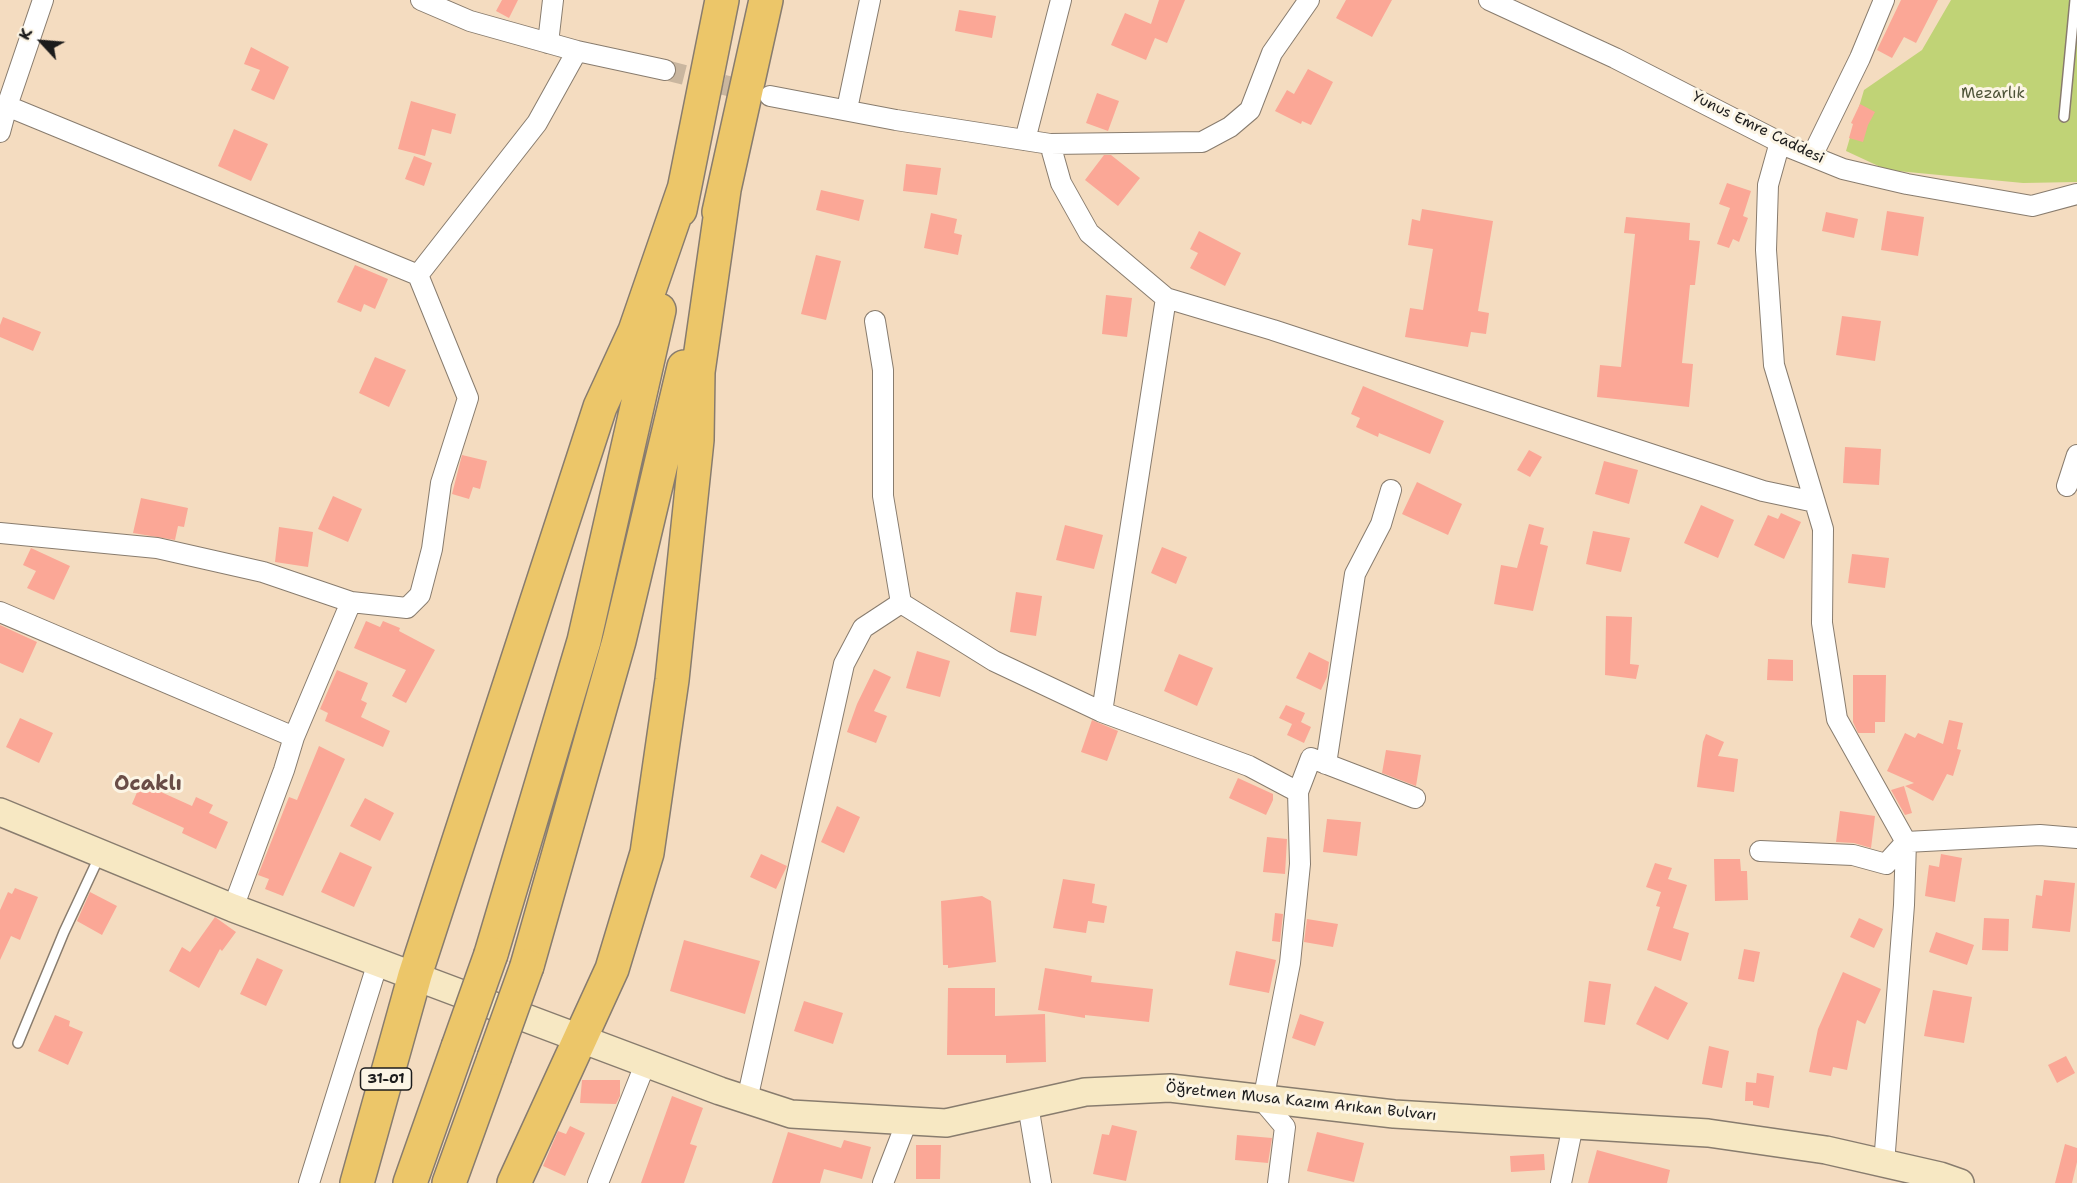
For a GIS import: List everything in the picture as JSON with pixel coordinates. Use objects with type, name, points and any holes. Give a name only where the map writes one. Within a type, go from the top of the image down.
[{"type":"highway","points":[[410,1183],[490,954],[585,640],[646,372],[722,0]]},
{"type":"highway","points":[[449,1183],[527,966],[619,641],[682,376],[766,0]]},
{"type":"highway","points":[[415,975],[600,407],[635,330],[684,189]]},
{"type":"highway","points":[[514,1183],[612,969],[646,853],[672,681],[697,440],[698,372],[724,190]]},
{"type":"highway","name":"31-01","points":[[357,1183],[415,975]]},
{"type":"street","points":[[0,132],[6,106],[43,0]]},
{"type":"street","points":[[421,0],[471,21],[577,51],[665,70]]},
{"type":"street","points":[[548,43],[553,0]]},
{"type":"street","points":[[847,110],[870,0]]},
{"type":"street","points":[[1025,140],[1061,0]]},
{"type":"street","points":[[770,96],[896,120],[1050,144],[1202,142],[1230,127],[1250,110],[1272,53],[1309,0]]},
{"type":"street","name":"Yunus Emre Caddesi","points":[[1489,0],[1615,58],[1780,142],[1843,169],[2032,206],[2077,194]]},
{"type":"street","points":[[1812,156],[1860,58],[1884,0]]},
{"type":"street","points":[[418,275],[537,123],[577,51]]},
{"type":"street","points":[[0,533],[157,548],[263,572],[351,602],[407,608],[420,595],[432,549],[441,483],[468,398],[418,275],[6,106]]},
{"type":"street","points":[[1780,142],[1768,185],[1766,250],[1774,365],[1824,529],[1822,623],[1837,719],[1906,842],[1904,905],[1884,1164]]},
{"type":"street","points":[[1050,144],[1061,183],[1089,233],[1166,298],[1273,330],[1763,491],[1815,502]]},
{"type":"street","points":[[1102,712],[1166,298]]},
{"type":"street","points":[[875,321],[883,370],[883,496],[901,603],[994,661],[1102,712],[1249,766],[1298,792]]},
{"type":"street","points":[[2067,486],[2077,455]]},
{"type":"street","points":[[1326,764],[1355,574],[1381,524],[1391,490]]},
{"type":"street","points":[[233,908],[294,737],[351,602]]},
{"type":"street","points":[[747,1100],[844,664],[863,628],[901,603]]},
{"type":"street","points":[[0,612],[294,737]]},
{"type":"street","points":[[1278,1183],[1284,1127],[1263,1098],[1290,963],[1300,864],[1298,792],[1311,758],[1415,798]]},
{"type":"street","name":"Öğretmen Musa Kazım Arıkan Bulvarı","points":[[0,812],[233,908],[747,1100],[791,1114],[946,1123],[1085,1092],[1170,1088],[1394,1114],[1708,1133],[1826,1150],[1960,1183]]},
{"type":"street","points":[[1760,852],[1853,855],[1886,864],[1906,842],[2040,835],[2077,838]]},
{"type":"street","points":[[309,1183],[378,962]]},
{"type":"street","points":[[598,1183],[646,1062]]},
{"type":"street","points":[[1028,1105],[1041,1183]]},
{"type":"street","points":[[883,1183],[907,1121]]},
{"type":"street","points":[[1561,1183],[1573,1125]]},
{"type":"lane","points":[[2064,117],[2076,0]]},
{"type":"lane","points":[[18,1043],[64,932],[100,854]]},
{"type":"green space","name":"Mezarlık","points":[[1951,0],[2077,0],[2077,182],[2023,183],[1887,170],[1846,151],[1864,90],[1922,50]]},
{"type":"building","points":[[502,0],[518,0],[509,18],[496,11]]},
{"type":"building","points":[[1159,0],[1185,0],[1167,43],[1155,38],[1146,60],[1111,45],[1125,13],[1151,24]]},
{"type":"building","points":[[1346,0],[1392,0],[1372,37],[1336,18]]},
{"type":"building","points":[[1901,0],[1938,0],[1916,43],[1904,37],[1892,58],[1877,50]]},
{"type":"building","points":[[959,10],[996,16],[992,38],[955,31]]},
{"type":"building","points":[[251,47],[289,67],[274,100],[251,90],[260,70],[244,64]]},
{"type":"building","points":[[1308,69],[1333,82],[1311,125],[1302,121],[1301,124],[1275,111],[1287,90],[1294,94]]},
{"type":"building","points":[[1097,93],[1119,101],[1108,131],[1086,123]]},
{"type":"building","points":[[411,101],[456,114],[451,134],[432,129],[425,156],[398,149]]},
{"type":"building","points":[[1860,104],[1875,112],[1863,142],[1849,138],[1853,124],[1851,123]]},
{"type":"building","points":[[234,129],[268,144],[251,181],[218,166]]},
{"type":"building","points":[[1104,155],[1111,155],[1140,178],[1118,206],[1085,180]]},
{"type":"building","points":[[414,156],[432,163],[424,186],[405,179]]},
{"type":"building","points":[[906,164],[941,168],[937,195],[903,191]]},
{"type":"building","points":[[1727,183],[1751,191],[1743,216],[1748,218],[1739,242],[1733,239],[1729,248],[1717,244],[1730,208],[1719,204]]},
{"type":"building","points":[[821,190],[864,200],[859,221],[816,210]]},
{"type":"building","points":[[1422,209],[1493,221],[1478,311],[1489,313],[1486,334],[1471,332],[1468,347],[1405,337],[1410,308],[1423,310],[1433,249],[1408,245],[1412,219],[1420,221]]},
{"type":"building","points":[[1887,211],[1924,217],[1918,256],[1881,250]]},
{"type":"building","points":[[1826,212],[1858,219],[1854,238],[1822,231]]},
{"type":"building","points":[[931,213],[957,219],[954,233],[962,235],[958,255],[924,248]]},
{"type":"building","points":[[1626,217],[1690,223],[1689,240],[1700,241],[1695,285],[1690,285],[1682,363],[1693,364],[1689,407],[1597,397],[1600,365],[1621,367],[1635,234],[1624,233]]},
{"type":"building","points":[[1199,231],[1241,253],[1225,286],[1190,268],[1198,253],[1190,249]]},
{"type":"building","points":[[816,255],[841,261],[826,320],[801,314]]},
{"type":"building","points":[[355,265],[388,279],[375,309],[364,304],[361,312],[337,302]]},
{"type":"building","points":[[1106,295],[1132,298],[1127,337],[1102,334]]},
{"type":"building","points":[[1842,316],[1881,321],[1875,361],[1836,355]]},
{"type":"building","points":[[3,317],[41,332],[33,351],[0,337]]},
{"type":"building","points":[[375,357],[406,370],[389,407],[359,393]]},
{"type":"building","points":[[1363,386],[1444,421],[1430,454],[1379,433],[1378,437],[1356,427],[1360,418],[1351,414]]},
{"type":"building","points":[[1845,447],[1881,449],[1879,485],[1843,483]]},
{"type":"building","points":[[1529,450],[1542,457],[1530,477],[1517,470]]},
{"type":"building","points":[[462,455],[487,461],[480,489],[473,487],[469,499],[452,494]]},
{"type":"building","points":[[1604,461],[1638,470],[1629,504],[1595,494]]},
{"type":"building","points":[[1417,482],[1462,504],[1448,535],[1402,514]]},
{"type":"building","points":[[333,496],[362,509],[348,542],[318,529]]},
{"type":"building","points":[[141,498],[188,508],[184,527],[178,526],[175,540],[133,533]]},
{"type":"building","points":[[1701,505],[1734,520],[1718,558],[1684,543]]},
{"type":"building","points":[[1781,513],[1801,522],[1784,559],[1754,545],[1768,515],[1778,519]]},
{"type":"building","points":[[1529,524],[1544,528],[1540,544],[1548,546],[1533,611],[1494,604],[1501,565],[1517,568]]},
{"type":"building","points":[[1065,525],[1103,535],[1094,569],[1056,560]]},
{"type":"building","points":[[279,527],[313,532],[308,567],[275,562]]},
{"type":"building","points":[[1593,531],[1630,538],[1621,572],[1586,564]]},
{"type":"building","points":[[1162,547],[1187,557],[1176,584],[1151,573]]},
{"type":"building","points":[[31,548],[70,566],[54,600],[27,588],[36,571],[23,565]]},
{"type":"building","points":[[1852,554],[1889,558],[1885,588],[1848,583]]},
{"type":"building","points":[[1016,592],[1042,596],[1036,636],[1010,632]]},
{"type":"building","points":[[1606,616],[1632,617],[1630,664],[1639,665],[1636,679],[1605,675]]},
{"type":"building","points":[[366,621],[380,627],[383,621],[400,628],[399,631],[435,650],[406,703],[392,696],[406,670],[354,648]]},
{"type":"building","points":[[0,625],[37,642],[23,673],[0,663]]},
{"type":"building","points":[[917,651],[950,661],[940,697],[906,688]]},
{"type":"building","points":[[1309,652],[1329,662],[1327,677],[1321,690],[1296,678]]},
{"type":"building","points":[[1179,654],[1213,668],[1197,706],[1164,691]]},
{"type":"building","points":[[1768,659],[1793,660],[1793,681],[1767,680]]},
{"type":"building","points":[[874,669],[891,677],[874,711],[887,716],[876,743],[847,732],[857,704]]},
{"type":"building","points":[[337,670],[368,683],[361,700],[367,703],[361,717],[390,731],[383,747],[325,721],[328,713],[320,709]]},
{"type":"building","points":[[1853,675],[1886,675],[1885,722],[1875,722],[1875,733],[1858,733],[1853,722]]},
{"type":"building","points":[[1286,705],[1305,713],[1301,722],[1311,727],[1304,743],[1287,735],[1292,724],[1279,718]]},
{"type":"building","points":[[20,718],[53,733],[39,763],[6,747]]},
{"type":"building","points":[[1092,720],[1118,731],[1107,761],[1081,752]]},
{"type":"building","points":[[1949,720],[1963,723],[1957,749],[1961,750],[1953,776],[1947,774],[1933,801],[1905,786],[1914,783],[1887,771],[1905,733],[1915,738],[1918,733],[1943,744]]},
{"type":"building","points":[[1706,734],[1724,742],[1718,756],[1738,759],[1734,792],[1697,787]]},
{"type":"building","points":[[319,746],[345,759],[283,896],[265,889],[269,879],[258,875],[289,797],[297,800]]},
{"type":"building","points":[[1386,750],[1421,755],[1416,786],[1382,773]]},
{"type":"building","points":[[1238,778],[1273,794],[1273,800],[1266,815],[1229,798]]},
{"type":"building","points":[[141,783],[192,806],[196,797],[213,805],[209,813],[228,822],[216,849],[182,833],[184,828],[132,804]]},
{"type":"building","points":[[1904,786],[1912,813],[1905,815],[1891,790]]},
{"type":"building","points":[[365,798],[394,813],[380,841],[350,826]]},
{"type":"building","points":[[837,806],[860,817],[844,853],[821,842]]},
{"type":"building","points":[[1840,811],[1875,816],[1871,848],[1854,843],[1836,842]]},
{"type":"building","points":[[1327,819],[1361,822],[1357,856],[1323,852]]},
{"type":"building","points":[[1267,837],[1287,839],[1285,874],[1263,872]]},
{"type":"building","points":[[340,852],[372,867],[354,907],[321,892]]},
{"type":"building","points":[[761,854],[787,866],[776,889],[750,877]]},
{"type":"building","points":[[1941,854],[1962,858],[1955,902],[1925,896],[1929,865],[1939,867]]},
{"type":"building","points":[[1714,859],[1740,859],[1741,871],[1747,871],[1748,900],[1715,901]]},
{"type":"building","points":[[1655,863],[1672,868],[1668,879],[1687,885],[1673,928],[1689,933],[1681,961],[1647,950],[1660,907],[1656,906],[1661,892],[1646,887]]},
{"type":"building","points":[[1063,879],[1095,884],[1092,903],[1107,906],[1104,923],[1088,921],[1086,933],[1053,928]]},
{"type":"building","points":[[2044,880],[2075,883],[2070,932],[2032,928],[2036,895],[2042,896]]},
{"type":"building","points":[[15,888],[38,897],[20,940],[11,936],[0,960],[0,910],[8,892],[12,894]]},
{"type":"building","points":[[90,892],[117,906],[102,935],[77,921]]},
{"type":"building","points":[[982,896],[991,901],[996,962],[948,968],[948,965],[943,965],[941,901]]},
{"type":"building","points":[[1275,913],[1283,914],[1280,942],[1272,941]]},
{"type":"building","points":[[215,917],[236,932],[222,951],[220,949],[199,988],[169,971],[182,947],[190,952]]},
{"type":"building","points":[[1859,918],[1883,929],[1874,948],[1850,937]]},
{"type":"building","points":[[1984,918],[2009,919],[2008,951],[1982,950]]},
{"type":"building","points":[[1307,919],[1338,924],[1333,947],[1304,942]]},
{"type":"building","points":[[1936,932],[1974,945],[1967,965],[1929,952]]},
{"type":"building","points":[[684,940],[760,961],[745,1014],[670,991]]},
{"type":"building","points":[[1744,949],[1760,952],[1754,982],[1738,979]]},
{"type":"building","points":[[1236,951],[1276,960],[1269,993],[1229,985]]},
{"type":"building","points":[[257,958],[283,970],[266,1006],[240,994]]},
{"type":"building","points":[[1045,968],[1092,976],[1091,982],[1153,989],[1149,1022],[1085,1015],[1085,1018],[1038,1010]]},
{"type":"building","points":[[1843,972],[1881,989],[1865,1024],[1857,1020],[1847,1070],[1833,1067],[1831,1076],[1809,1072],[1818,1029]]},
{"type":"building","points":[[1589,981],[1611,984],[1605,1025],[1584,1022]]},
{"type":"building","points":[[1655,986],[1688,1003],[1668,1040],[1636,1024]]},
{"type":"building","points":[[948,988],[995,988],[995,1016],[1045,1014],[1046,1062],[1006,1063],[1006,1055],[947,1055]]},
{"type":"building","points":[[1933,990],[1972,997],[1964,1043],[1924,1036]]},
{"type":"building","points":[[804,1001],[843,1013],[833,1044],[794,1031]]},
{"type":"building","points":[[1300,1014],[1324,1022],[1315,1046],[1292,1038]]},
{"type":"building","points":[[55,1015],[70,1021],[69,1026],[83,1032],[68,1065],[38,1051]]},
{"type":"building","points":[[1709,1046],[1729,1051],[1722,1088],[1702,1084]]},
{"type":"building","points":[[2066,1056],[2075,1073],[2057,1083],[2048,1065]]},
{"type":"building","points":[[1757,1073],[1774,1076],[1769,1108],[1753,1105],[1753,1101],[1745,1101],[1746,1082],[1756,1083]]},
{"type":"building","points":[[582,1080],[620,1080],[620,1096],[616,1104],[580,1103]]},
{"type":"building","points":[[672,1096],[703,1108],[690,1144],[697,1146],[684,1183],[641,1183]]},
{"type":"building","points":[[1112,1125],[1137,1131],[1126,1181],[1093,1174],[1102,1134],[1109,1135]]},
{"type":"building","points":[[570,1126],[585,1133],[565,1176],[543,1166],[558,1131],[566,1134]]},
{"type":"building","points":[[788,1132],[841,1148],[844,1140],[871,1147],[862,1179],[824,1169],[820,1183],[772,1183]]},
{"type":"building","points":[[1317,1132],[1364,1143],[1354,1182],[1307,1171]]},
{"type":"building","points":[[1237,1135],[1272,1138],[1268,1163],[1235,1160]]},
{"type":"building","points":[[2065,1144],[2077,1148],[2077,1162],[2072,1183],[2055,1183]]},
{"type":"building","points":[[916,1145],[941,1145],[940,1179],[916,1179]]},
{"type":"building","points":[[1597,1150],[1670,1170],[1667,1183],[1588,1183]]},
{"type":"building","points":[[1544,1154],[1545,1170],[1511,1172],[1510,1156]]},
{"type":"tunnel","points":[[665,70],[756,93]]},
{"type":"district","name":"Ocaklı","points":[[148,785]]}]
